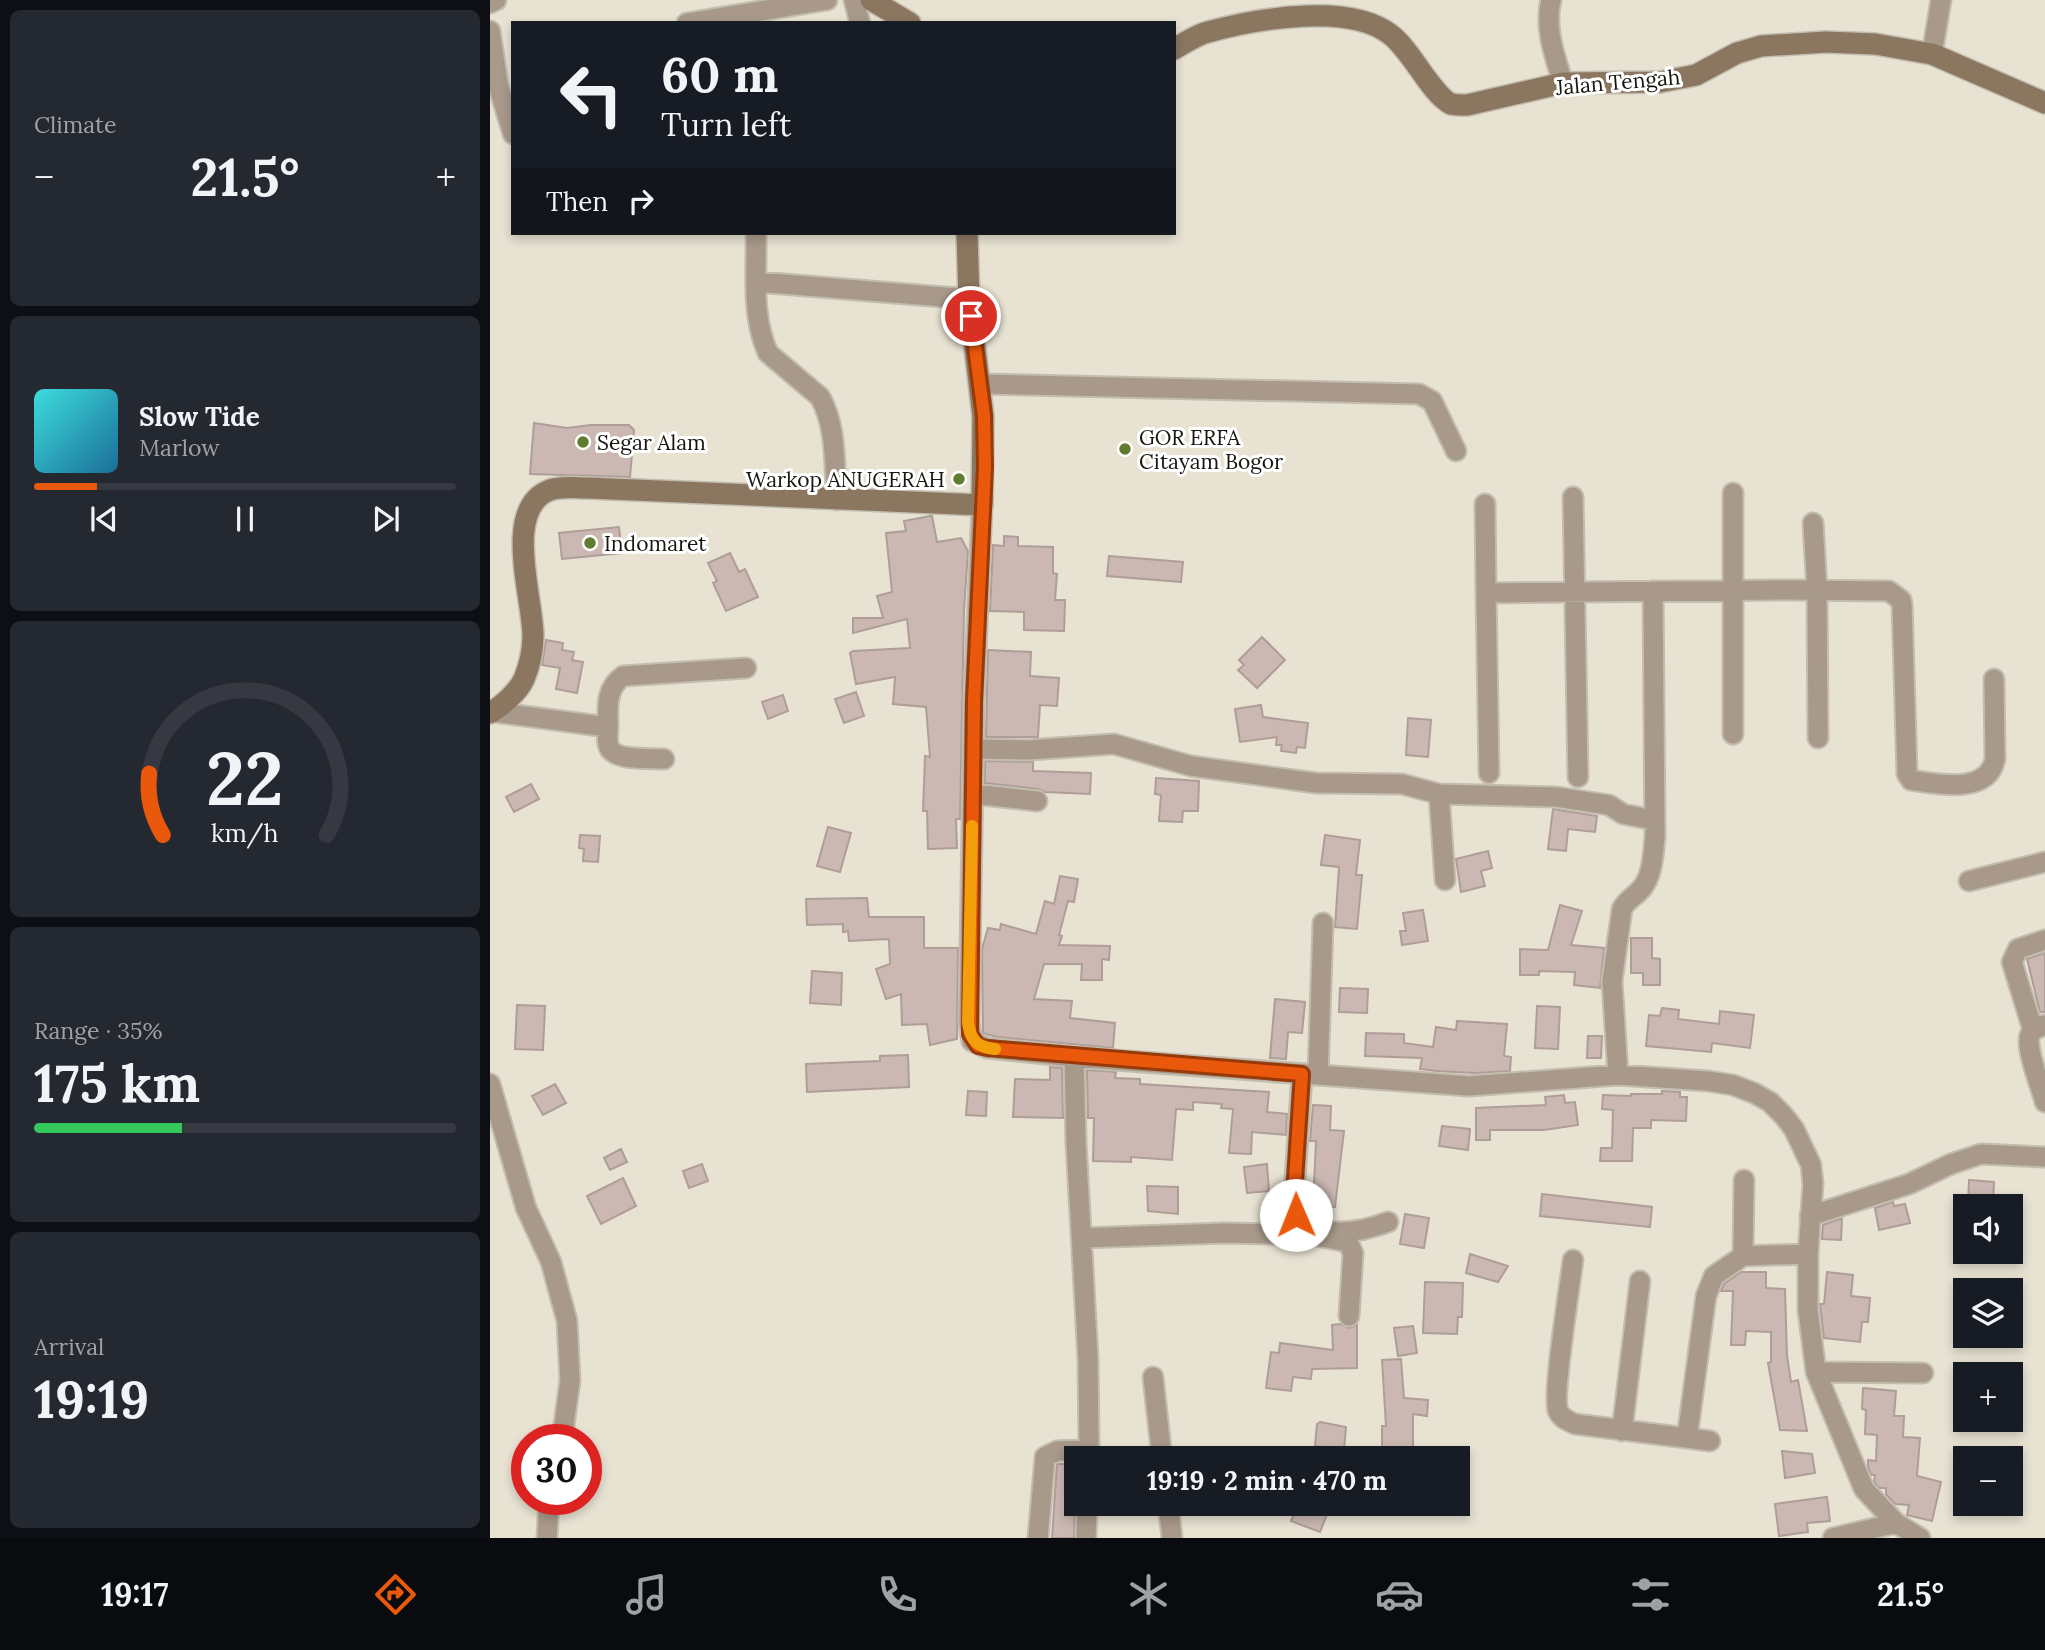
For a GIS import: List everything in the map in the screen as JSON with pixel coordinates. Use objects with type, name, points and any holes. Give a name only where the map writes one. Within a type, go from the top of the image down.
[{"type":"main road","points":[[871,0],[907,21]]},
{"type":"main road","name":"Jalan Tengah","points":[[1176,48],[1205,33],[1272,20],[1335,16],[1354,19],[1390,34],[1451,104],[1467,106],[1563,83],[1660,82],[1696,75],[1737,53],[1762,46],[1875,44],[1931,54],[2045,103]]},
{"type":"main road","points":[[491,713],[523,682],[528,667],[533,638],[523,537],[524,519],[528,508],[548,491],[588,488],[982,505],[984,454],[980,384],[969,299],[967,235]]},
{"type":"street","points":[[490,3],[496,0]]},
{"type":"street","points":[[699,21],[827,0]]},
{"type":"street","points":[[854,0],[859,21]]},
{"type":"street","points":[[1551,0],[1549,26],[1563,83]]},
{"type":"street","points":[[1931,54],[1941,0]]},
{"type":"street","points":[[490,31],[506,81],[511,119]]},
{"type":"street","points":[[757,235],[757,316],[768,353],[820,397],[824,405],[832,432],[836,500]]},
{"type":"street","points":[[757,282],[969,299]]},
{"type":"street","points":[[980,384],[1419,394],[1432,401],[1456,451]]},
{"type":"street","points":[[1733,493],[1734,734]]},
{"type":"street","points":[[1573,497],[1578,777]]},
{"type":"street","points":[[1485,504],[1489,773]]},
{"type":"street","points":[[982,505],[968,1023],[972,1041],[987,1048],[1074,1057],[1469,1086],[1618,1075],[1721,1083],[1754,1093],[1770,1102],[1794,1129],[1811,1165],[1813,1184],[1808,1254],[1808,1310],[1815,1372],[1864,1489],[1896,1522],[1920,1538]]},
{"type":"street","points":[[1813,523],[1817,590],[1818,738]]},
{"type":"street","points":[[1486,593],[1733,590],[1889,592],[1901,600],[1907,774],[1911,779],[1938,784],[1973,783],[1984,779],[1993,771],[1994,679]]},
{"type":"street","points":[[1618,1075],[1612,981],[1622,909],[1628,899],[1642,889],[1649,875],[1655,837],[1653,591]]},
{"type":"street","points":[[664,759],[618,755],[611,751],[607,743],[609,692],[614,682],[623,676],[746,668]]},
{"type":"street","points":[[491,713],[608,727]]},
{"type":"street","points":[[974,749],[1028,750],[1114,744],[1191,766],[1316,783],[1402,783],[1438,794],[1556,797],[1609,805],[1623,814],[1653,820]]},
{"type":"street","points":[[973,794],[1037,802]]},
{"type":"street","points":[[1438,794],[1445,880]]},
{"type":"street","points":[[1969,881],[2045,862]]},
{"type":"street","points":[[1324,923],[1310,1074],[1294,1195],[1296,1215],[1307,1226],[1338,1232],[1388,1222]]},
{"type":"street","points":[[2045,940],[2018,949],[2013,957],[2015,977],[2039,1028],[2030,1035],[2029,1045],[2045,1102]]},
{"type":"street","points":[[1074,1057],[1088,1359],[1088,1446]]},
{"type":"street","points":[[490,1084],[526,1208],[551,1262],[567,1321],[570,1380],[564,1424]]},
{"type":"street","points":[[1810,1216],[1909,1184],[1951,1164],[1981,1154],[2045,1157]]},
{"type":"street","points":[[1743,1256],[1744,1180]]},
{"type":"street","points":[[1082,1238],[1224,1233],[1311,1235],[1348,1242],[1353,1252],[1349,1316]]},
{"type":"street","points":[[1687,1438],[1706,1296],[1714,1276],[1743,1256],[1808,1254]]},
{"type":"street","points":[[1573,1260],[1558,1383],[1558,1411],[1564,1419],[1575,1424],[1710,1441]]},
{"type":"street","points":[[1622,1431],[1640,1281]]},
{"type":"street","points":[[1815,1372],[1923,1373]]},
{"type":"street","points":[[1153,1377],[1161,1446]]},
{"type":"street","points":[[1038,1538],[1045,1457],[1057,1451],[1064,1451]]},
{"type":"street","points":[[547,1538],[548,1515]]},
{"type":"street","points":[[1086,1538],[1087,1516]]},
{"type":"street","points":[[1169,1516],[1172,1538]]},
{"type":"street","points":[[1832,1538],[1896,1522]]},
{"type":"building","name":"Segar Alam","points":[[534,423],[567,428],[629,425],[634,430],[630,477],[530,474]]},
{"type":"building","points":[[932,516],[937,542],[961,538],[968,551],[957,848],[928,849],[927,811],[923,811],[925,756],[930,757],[926,707],[893,704],[895,677],[856,684],[850,653],[910,648],[907,619],[853,633],[853,618],[883,618],[877,596],[892,592],[886,533],[906,531],[904,521]]},
{"type":"building","name":"Indomaret","points":[[619,527],[622,553],[562,559],[559,533]]},
{"type":"building","points":[[1004,536],[1018,537],[1018,546],[1053,547],[1053,573],[1057,574],[1055,600],[1065,600],[1064,631],[1024,630],[1024,612],[990,611],[993,545],[1004,546]]},
{"type":"building","points":[[730,553],[739,572],[745,569],[758,597],[726,611],[713,583],[717,581],[708,563]]},
{"type":"building","points":[[1109,556],[1183,562],[1181,582],[1107,576]]},
{"type":"building","points":[[1262,637],[1285,660],[1257,688],[1238,670],[1244,665],[1239,660]]},
{"type":"building","points":[[546,640],[563,643],[562,650],[574,652],[572,660],[583,662],[577,693],[556,689],[560,668],[542,665]]},
{"type":"building","points":[[988,650],[1031,652],[1030,676],[1059,678],[1057,706],[1040,705],[1038,737],[986,737]]},
{"type":"building","points":[[856,692],[864,716],[844,723],[835,699]]},
{"type":"building","points":[[783,695],[788,711],[768,719],[762,702]]},
{"type":"building","points":[[1261,705],[1263,717],[1308,723],[1305,748],[1297,747],[1296,753],[1281,751],[1282,745],[1276,745],[1277,737],[1240,742],[1235,709]]},
{"type":"building","points":[[1408,718],[1431,720],[1428,757],[1406,755]]},
{"type":"building","points":[[985,761],[1033,762],[1033,771],[1091,773],[1090,794],[1045,792],[985,783]]},
{"type":"building","points":[[1156,778],[1199,781],[1198,811],[1183,811],[1182,822],[1159,821],[1161,795],[1155,794]]},
{"type":"building","points":[[531,784],[539,799],[514,812],[506,797]]},
{"type":"building","points":[[1553,809],[1597,816],[1595,832],[1568,829],[1566,851],[1548,849]]},
{"type":"building","points":[[828,827],[851,833],[840,872],[817,866]]},
{"type":"building","points":[[580,835],[600,836],[598,862],[583,861],[584,849],[579,848]]},
{"type":"building","points":[[1325,835],[1360,840],[1356,875],[1362,875],[1357,929],[1335,927],[1339,867],[1321,865]]},
{"type":"building","points":[[1488,851],[1492,868],[1481,871],[1485,886],[1461,892],[1456,859]]},
{"type":"building","points":[[1060,876],[1078,879],[1074,902],[1068,901],[1059,945],[1110,946],[1109,960],[1102,959],[1102,980],[1081,980],[1082,964],[1044,964],[1034,999],[1072,1001],[1070,1018],[1115,1023],[1113,1048],[997,1037],[983,1033],[982,949],[988,928],[1000,930],[1001,924],[1036,934],[1045,901],[1054,904]]},
{"type":"building","points":[[867,898],[869,917],[924,917],[924,948],[958,948],[957,1039],[930,1045],[927,1024],[902,1025],[901,994],[886,999],[876,969],[890,964],[889,939],[849,941],[848,931],[843,932],[843,924],[807,925],[806,899]]},
{"type":"building","points":[[1560,905],[1582,911],[1571,945],[1604,948],[1600,988],[1574,985],[1575,972],[1539,971],[1539,975],[1520,975],[1520,949],[1548,950]]},
{"type":"building","points":[[1423,910],[1428,941],[1402,945],[1400,931],[1406,931],[1403,913]]},
{"type":"building","points":[[1631,938],[1652,938],[1652,958],[1660,959],[1660,985],[1643,985],[1643,973],[1631,973]]},
{"type":"building","points":[[2045,953],[2045,1012],[2040,1012],[2027,959]]},
{"type":"building","points":[[812,971],[842,973],[841,1005],[810,1003]]},
{"type":"building","points":[[1340,988],[1368,989],[1367,1013],[1339,1012]]},
{"type":"building","points":[[1275,999],[1305,1002],[1302,1033],[1288,1032],[1286,1059],[1270,1058]]},
{"type":"building","points":[[517,1005],[545,1006],[543,1050],[515,1049]]},
{"type":"building","points":[[1537,1006],[1560,1007],[1558,1049],[1535,1048]]},
{"type":"building","points":[[1662,1008],[1679,1010],[1678,1019],[1719,1024],[1720,1011],[1754,1015],[1750,1048],[1712,1043],[1711,1052],[1646,1046],[1649,1015],[1660,1016]]},
{"type":"building","points":[[1457,1021],[1507,1024],[1504,1056],[1511,1057],[1510,1071],[1436,1071],[1420,1069],[1422,1058],[1365,1056],[1366,1033],[1404,1034],[1404,1043],[1433,1047],[1436,1027],[1456,1030]]},
{"type":"building","points":[[1588,1036],[1602,1036],[1601,1058],[1587,1058]]},
{"type":"building","points":[[908,1055],[909,1087],[807,1092],[806,1064],[880,1061],[880,1056]]},
{"type":"building","points":[[1050,1067],[1062,1068],[1063,1118],[1013,1117],[1015,1079],[1050,1080]]},
{"type":"building","points":[[1087,1070],[1116,1072],[1115,1078],[1140,1079],[1140,1084],[1269,1092],[1267,1112],[1287,1114],[1286,1135],[1252,1132],[1251,1154],[1229,1153],[1233,1109],[1221,1108],[1222,1104],[1193,1102],[1193,1110],[1176,1109],[1172,1160],[1131,1157],[1131,1162],[1093,1161],[1094,1118],[1088,1118]]},
{"type":"building","points":[[555,1084],[566,1103],[543,1115],[532,1096]]},
{"type":"building","points":[[968,1091],[987,1092],[986,1116],[966,1115]]},
{"type":"building","points":[[1662,1091],[1680,1092],[1680,1097],[1687,1097],[1686,1121],[1651,1120],[1651,1128],[1633,1128],[1632,1161],[1600,1161],[1601,1148],[1612,1148],[1613,1110],[1602,1109],[1603,1095],[1662,1094]]},
{"type":"building","points":[[1564,1095],[1565,1103],[1575,1102],[1578,1125],[1544,1130],[1490,1130],[1490,1140],[1476,1140],[1476,1108],[1546,1105],[1545,1097]]},
{"type":"building","points":[[1313,1105],[1331,1106],[1330,1130],[1344,1131],[1335,1207],[1307,1206],[1308,1184],[1314,1184],[1316,1141],[1310,1141]]},
{"type":"building","points":[[1442,1126],[1470,1129],[1468,1150],[1439,1146]]},
{"type":"building","points":[[621,1149],[627,1162],[610,1170],[604,1158]]},
{"type":"building","points":[[702,1164],[708,1181],[689,1188],[683,1171]]},
{"type":"building","points":[[1267,1164],[1269,1191],[1247,1193],[1244,1167]]},
{"type":"building","points":[[623,1178],[636,1206],[601,1224],[587,1196]]},
{"type":"building","points":[[1969,1180],[1994,1182],[1994,1194],[1968,1194]]},
{"type":"building","points":[[1147,1186],[1178,1187],[1178,1214],[1148,1211]]},
{"type":"building","points":[[1542,1194],[1652,1207],[1650,1227],[1540,1216]]},
{"type":"building","points":[[1893,1202],[1894,1206],[1905,1204],[1910,1223],[1879,1230],[1875,1208]]},
{"type":"building","points":[[1405,1214],[1429,1218],[1424,1248],[1400,1244]]},
{"type":"building","points":[[1842,1218],[1841,1240],[1822,1239],[1823,1225]]},
{"type":"building","points":[[1470,1254],[1508,1266],[1498,1282],[1466,1273]]},
{"type":"building","points":[[1741,1272],[1766,1272],[1766,1288],[1785,1289],[1787,1356],[1791,1382],[1798,1380],[1807,1431],[1780,1430],[1768,1363],[1771,1362],[1771,1332],[1746,1331],[1745,1345],[1731,1345],[1733,1291],[1721,1291],[1724,1284]]},
{"type":"building","points":[[1827,1272],[1853,1275],[1851,1296],[1870,1298],[1868,1322],[1862,1322],[1860,1342],[1824,1338],[1820,1304],[1824,1304]]},
{"type":"building","points":[[1425,1282],[1463,1283],[1462,1317],[1458,1317],[1457,1334],[1423,1333]]},
{"type":"building","points":[[1341,1324],[1349,1328],[1357,1325],[1357,1368],[1312,1369],[1311,1379],[1293,1377],[1291,1391],[1266,1388],[1271,1352],[1279,1353],[1280,1343],[1333,1350],[1332,1325]]},
{"type":"building","points":[[1413,1326],[1417,1353],[1398,1356],[1394,1328]]},
{"type":"building","points":[[1401,1359],[1404,1398],[1428,1400],[1427,1416],[1413,1414],[1413,1446],[1382,1446],[1382,1426],[1386,1426],[1382,1360]]},
{"type":"building","points":[[1863,1388],[1896,1391],[1894,1416],[1904,1416],[1903,1437],[1920,1438],[1917,1476],[1941,1482],[1932,1521],[1907,1515],[1909,1505],[1895,1504],[1886,1494],[1886,1488],[1879,1488],[1874,1482],[1875,1475],[1871,1475],[1868,1460],[1876,1461],[1877,1435],[1865,1434]]},
{"type":"building","points":[[1320,1422],[1346,1427],[1344,1446],[1315,1446],[1317,1424]]},
{"type":"building","points":[[1782,1451],[1812,1454],[1815,1473],[1785,1478]]},
{"type":"building","points":[[1057,1464],[1064,1464],[1064,1516],[1075,1516],[1074,1538],[1052,1538]]},
{"type":"building","points":[[1827,1497],[1830,1521],[1807,1523],[1808,1532],[1779,1536],[1775,1504]]},
{"type":"building","points":[[1293,1516],[1326,1516],[1320,1532],[1291,1521]]},
{"type":"slow traffic","points":[[972,826],[968,1023],[972,1041],[978,1046],[995,1049]]},
{"type":"place","name":"Segar Alam","points":[[583,442]]},
{"type":"place","name":"GOR ERFA Citayam Bogor","points":[[1125,449]]},
{"type":"place","name":"Warkop ANUGERAH","points":[[959,479]]},
{"type":"place","name":"Indomaret","points":[[590,543]]},
{"type":"route","points":[[971,316],[984,416],[985,467],[974,701],[968,1023],[972,1041],[987,1048],[1074,1057],[1302,1074],[1294,1195],[1296,1215]]}]
